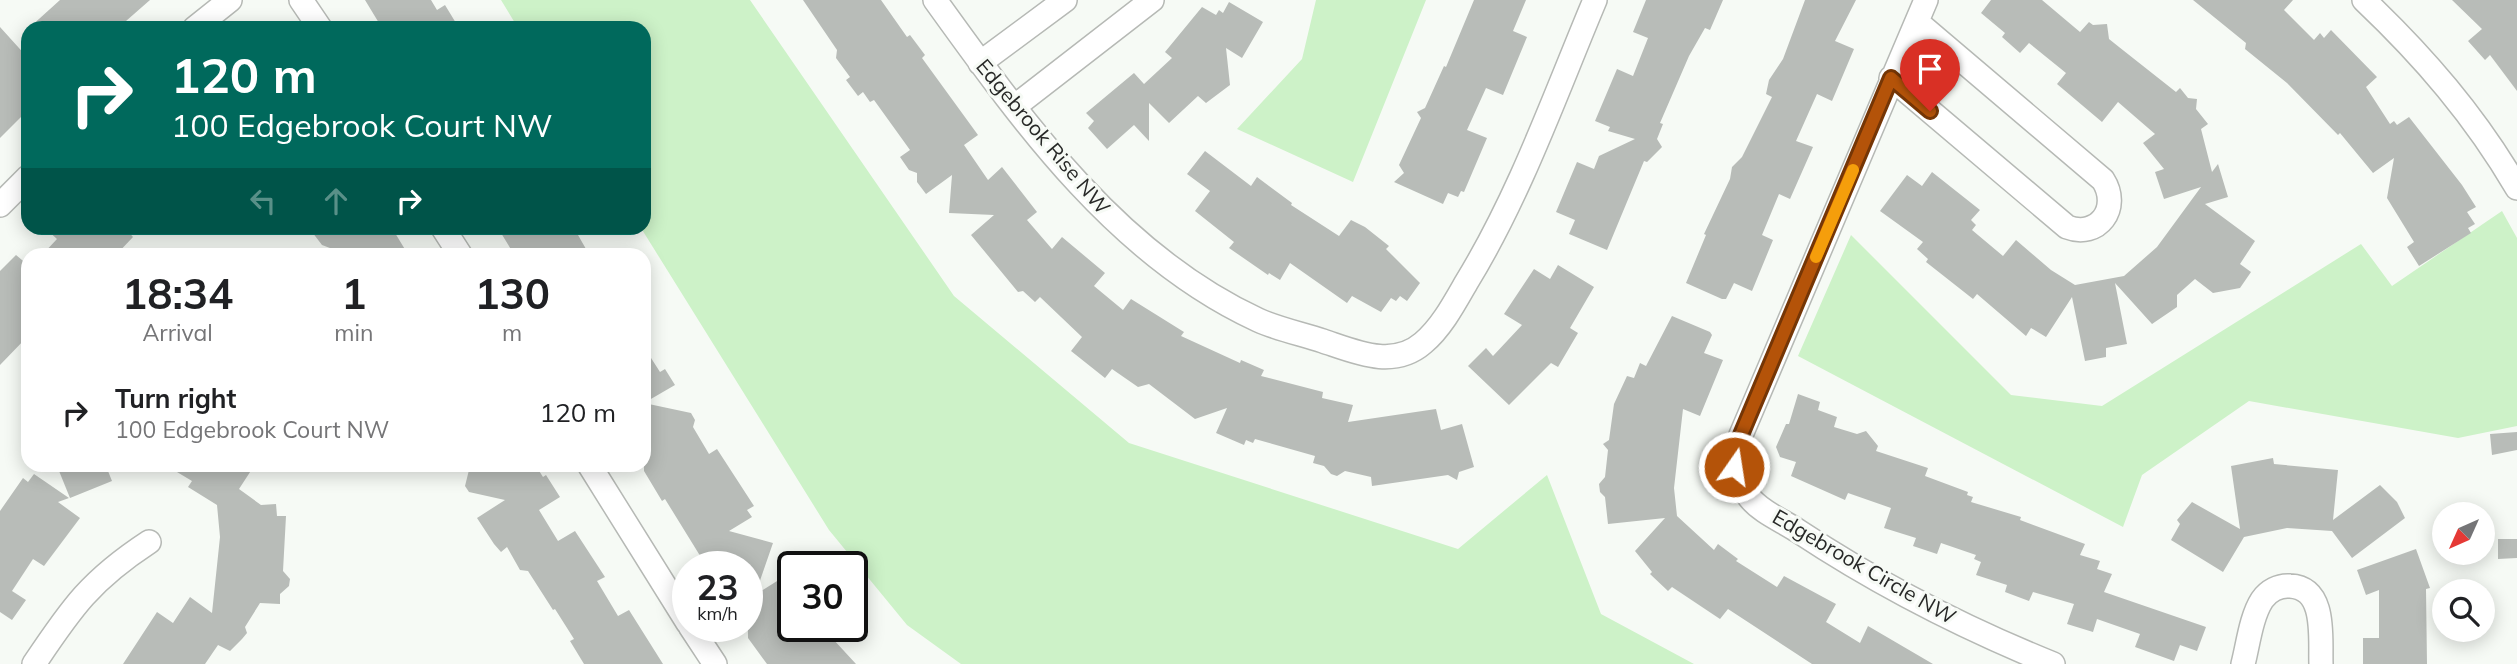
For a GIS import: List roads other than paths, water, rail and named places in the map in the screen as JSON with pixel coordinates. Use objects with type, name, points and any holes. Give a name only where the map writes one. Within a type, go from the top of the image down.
[{"type":"street","points":[[204,21],[230,0]]},
{"type":"street","points":[[302,0],[316,21]]},
{"type":"street","name":"Edgebrook Rise NW","points":[[934,0],[1014,107],[1103,209],[1163,264],[1211,296],[1260,321],[1370,357],[1393,358],[1413,351],[1446,316],[1497,232],[1595,0]]},
{"type":"street","points":[[980,63],[1065,0]]},
{"type":"street","points":[[1014,107],[1152,0]]},
{"type":"street","name":"Edgebrook Circle NW","points":[[1926,0],[1735,449],[1734,467],[1751,500],[1820,546],[1972,630],[2053,664]]},
{"type":"street","points":[[2364,0],[2414,48],[2458,99],[2488,138],[2517,188]]},
{"type":"street","points":[[1891,78],[2067,227],[2085,231],[2094,228],[2107,215],[2111,197],[2104,180],[1917,22]]},
{"type":"street","points":[[0,205],[21,184]]},
{"type":"street","points":[[594,472],[672,598]]},
{"type":"street","points":[[34,664],[75,603],[99,578],[149,542]]},
{"type":"street","points":[[2243,664],[2259,604],[2271,590],[2290,586],[2307,592],[2318,608],[2321,664]]},
{"type":"street","points":[[700,642],[715,664]]}]
